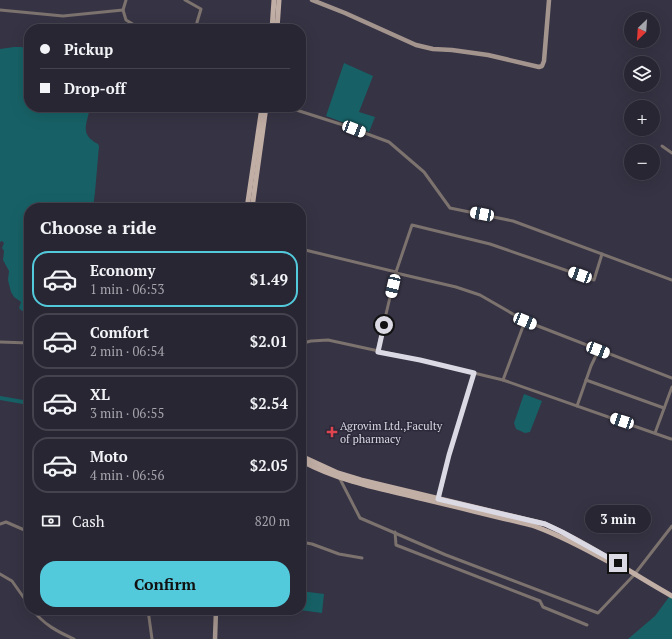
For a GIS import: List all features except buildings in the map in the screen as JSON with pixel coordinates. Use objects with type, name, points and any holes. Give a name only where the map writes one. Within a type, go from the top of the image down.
[{"type":"main road","points":[[272,24],[274,0]]},
{"type":"main road","points":[[277,24],[279,0]]},
{"type":"main road","points":[[248,203],[261,112]]},
{"type":"main road","points":[[253,203],[265,112]]},
{"type":"main road","points":[[306,458],[338,473],[438,499],[545,524],[598,551],[634,575]]},
{"type":"main road","points":[[306,463],[339,477],[378,488],[531,525],[563,537],[672,596]]},
{"type":"street","points":[[126,0],[123,10],[126,20],[131,24]]},
{"type":"street","points":[[185,0],[201,9],[196,24]]},
{"type":"street","points":[[312,0],[416,45],[433,49],[488,55],[540,67],[544,61],[549,0]]},
{"type":"street","points":[[0,10],[63,16],[123,10]]},
{"type":"street","points":[[303,112],[342,124],[388,142],[424,172],[450,208],[513,221],[672,280]]},
{"type":"street","points":[[662,146],[672,153]]},
{"type":"street","points":[[378,352],[396,272],[412,225],[490,244],[594,280],[602,254]]},
{"type":"street","points":[[306,250],[456,287],[480,295],[525,321],[672,378]]},
{"type":"street","points":[[504,380],[525,321]]},
{"type":"street","points":[[306,342],[328,340],[504,380],[671,439]]},
{"type":"street","points":[[0,342],[24,343]]},
{"type":"street","points":[[577,406],[599,349]]},
{"type":"street","points":[[438,499],[449,455],[474,373]]},
{"type":"street","points":[[586,380],[664,408]]},
{"type":"street","points":[[655,433],[672,387]]},
{"type":"street","points":[[339,477],[360,518],[446,555],[598,613],[634,575],[672,526]]},
{"type":"street","points":[[0,524],[6,522],[24,530]]},
{"type":"street","points":[[395,532],[396,545],[540,601],[543,607],[588,625]]},
{"type":"street","points":[[306,543],[339,554],[362,558]]},
{"type":"street","points":[[0,574],[12,581],[24,598]]},
{"type":"street","points":[[36,615],[38,618],[59,632],[74,639]]},
{"type":"street","points":[[149,615],[152,639]]},
{"type":"street","points":[[215,639],[216,615]]},
{"type":"shaded area","points":[[14,47],[24,48],[24,112],[89,112],[86,133],[88,137],[99,146],[94,203],[24,203],[24,311],[22,311],[19,308],[21,302],[14,297],[11,292],[8,280],[9,271],[3,260],[4,251],[2,248],[4,243],[2,241],[0,242],[0,49]]},
{"type":"shaded area","points":[[344,63],[373,76],[359,112],[375,117],[369,132],[326,116]]},
{"type":"shaded area","points":[[524,394],[542,401],[530,432],[525,433],[516,429],[514,423]]},
{"type":"shaded area","points":[[306,592],[324,594],[322,613],[306,611]]},
{"type":"shaded area","points":[[672,593],[672,639],[628,639],[655,616]]},
{"type":"waterway","points":[[0,398],[24,402]]},
{"type":"place","name":"Agrovim Ltd.,Faculty of pharmacy","points":[[332,432]]},
{"type":"route","points":[[384,325],[378,352],[474,373],[449,455],[438,499],[500,512],[545,524],[618,563]]}]
